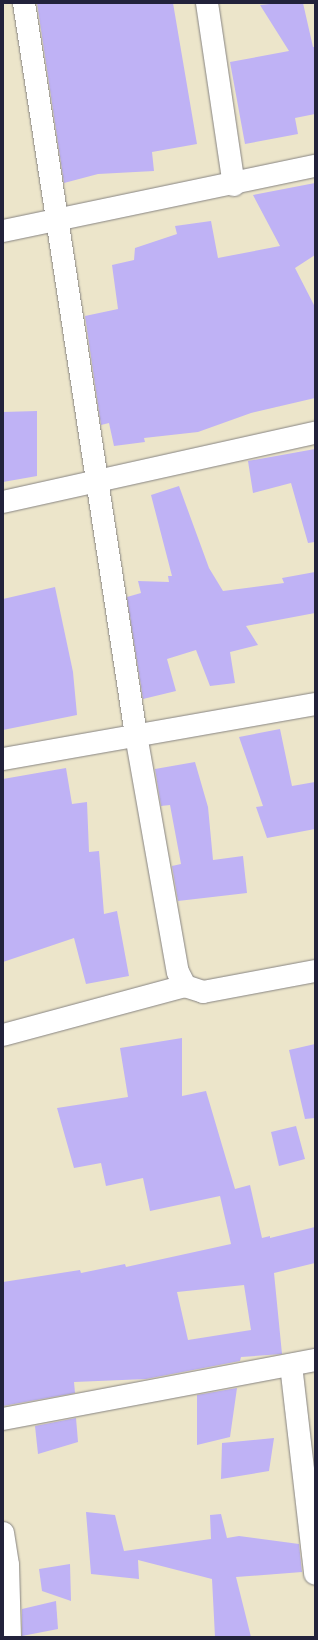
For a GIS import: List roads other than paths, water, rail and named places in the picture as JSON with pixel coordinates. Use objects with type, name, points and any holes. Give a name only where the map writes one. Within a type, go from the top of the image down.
[{"type":"street","points":[[24,3],[56,221],[136,735],[178,972],[185,986]]},
{"type":"street","points":[[207,3],[234,185]]},
{"type":"street","points":[[3,231],[234,185],[315,166]]},
{"type":"street","points":[[3,502],[315,433]]},
{"type":"street","points":[[3,759],[315,704]]},
{"type":"street","points":[[3,1035],[185,986],[203,992],[315,971]]},
{"type":"street","points":[[3,1419],[315,1360]]},
{"type":"street","points":[[291,1365],[315,1574]]},
{"type":"street","points":[[3,1533],[8,1565],[10,1637]]}]
